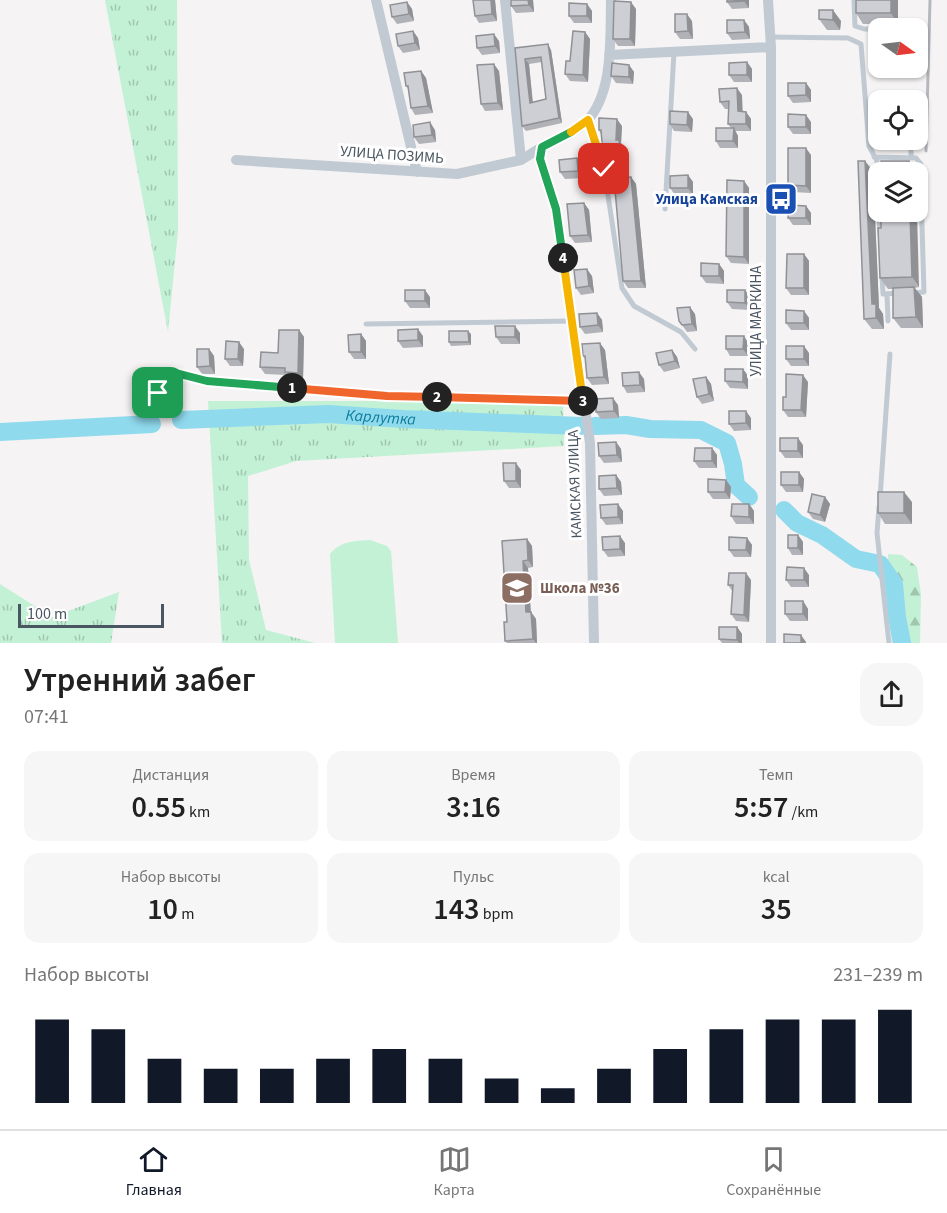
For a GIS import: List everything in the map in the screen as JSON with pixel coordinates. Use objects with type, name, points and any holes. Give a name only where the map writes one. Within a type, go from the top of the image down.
[{"type":"street","points":[[376,0],[417,172]]},
{"type":"street","points":[[505,0],[521,160]]},
{"type":"street","points":[[542,147],[578,128],[588,120],[604,95],[609,55],[611,0]]},
{"type":"street","name":"УЛИЦА МАРКИНА","points":[[768,0],[770,42],[771,643]]},
{"type":"street","points":[[609,55],[770,42]]},
{"type":"street","name":"УЛИЦА ПОЗИМЬ","points":[[236,160],[457,174],[521,160],[542,147]]},
{"type":"street","name":"КАМСКАЯ УЛИЦА","points":[[542,147],[540,159],[556,209],[590,443],[594,643]]},
{"type":"lane","points":[[854,0],[855,26],[868,29]]},
{"type":"lane","points":[[770,42],[848,38],[861,44],[868,146],[877,162]]},
{"type":"lane","points":[[666,209],[674,51]]},
{"type":"lane","points":[[588,120],[604,169],[622,288],[634,306],[681,332],[695,349]]},
{"type":"lane","points":[[911,150],[911,156]]},
{"type":"lane","points":[[874,157],[911,156],[919,162]]},
{"type":"lane","points":[[879,222],[880,235]]},
{"type":"lane","points":[[886,294],[924,292],[921,222]]},
{"type":"lane","points":[[882,270],[883,294],[886,294],[888,321]]},
{"type":"lane","points":[[366,324],[572,321]]},
{"type":"lane","points":[[889,643],[877,533],[890,354]]},
{"type":"lane","points":[[158,393],[172,372],[207,381],[387,396],[584,401]]},
{"type":"green space","points":[[105,0],[177,0],[178,231],[168,332]]},
{"type":"green space","points":[[208,401],[563,401],[564,446],[296,461],[248,476],[249,560],[266,630],[315,643],[222,643]]},
{"type":"green space","points":[[370,540],[387,546],[391,551],[398,643],[335,643],[330,554],[343,544]]},
{"type":"green space","points":[[888,554],[902,555],[917,567],[921,595],[920,643],[892,643],[887,595]]},
{"type":"green space","points":[[0,584],[52,617],[119,592],[111,643],[0,643]]},
{"type":"building","points":[[473,0],[491,0],[492,14],[475,16]]},
{"type":"building","points":[[511,0],[528,0],[529,5],[511,6]]},
{"type":"building","points":[[727,0],[744,0],[744,1],[727,2]]},
{"type":"building","points":[[856,0],[891,0],[891,13],[856,13]]},
{"type":"building","points":[[614,1],[631,2],[630,39],[613,39]]},
{"type":"building","points":[[407,2],[409,14],[392,17],[390,5]]},
{"type":"building","points":[[569,3],[587,4],[587,16],[569,16]]},
{"type":"building","points":[[819,10],[833,10],[833,20],[819,19]]},
{"type":"building","points":[[675,14],[687,14],[688,31],[675,32]]},
{"type":"building","points":[[727,20],[744,20],[745,32],[727,33]]},
{"type":"building","points":[[413,31],[415,43],[398,46],[396,34]]},
{"type":"building","points":[[573,31],[585,32],[583,75],[565,74],[566,61],[570,61]]},
{"type":"building","points":[[494,34],[495,46],[477,48],[476,36]]},
{"type":"building","points":[[548,44],[559,118],[522,126],[515,48]],"holes":[[[541,57],[546,99],[530,103],[525,59]]]},
{"type":"building","points":[[747,62],[747,75],[729,75],[729,63]]},
{"type":"building","points":[[612,63],[629,65],[629,77],[611,76]]},
{"type":"building","points":[[494,64],[498,103],[481,104],[477,65]]},
{"type":"building","points":[[421,71],[428,106],[411,108],[404,73]]},
{"type":"building","points":[[788,83],[806,83],[806,95],[788,96]]},
{"type":"building","points":[[737,88],[738,111],[746,112],[746,124],[728,124],[729,101],[720,102],[719,89]]},
{"type":"building","points":[[670,111],[688,112],[687,125],[670,124]]},
{"type":"building","points":[[788,114],[806,115],[806,127],[788,127]]},
{"type":"building","points":[[599,118],[617,119],[616,140],[619,140],[620,153],[603,154]]},
{"type":"building","points":[[430,122],[432,135],[414,137],[413,125]]},
{"type":"building","points":[[716,128],[734,128],[733,141],[716,141]]},
{"type":"building","points":[[788,148],[806,148],[806,186],[788,185]]},
{"type":"building","points":[[577,158],[578,171],[560,172],[559,160]]},
{"type":"building","points":[[858,161],[865,161],[872,304],[876,304],[876,318],[864,319]]},
{"type":"building","points":[[881,161],[909,161],[909,162]]},
{"type":"building","points":[[688,175],[688,188],[670,188],[670,176]]},
{"type":"building","points":[[631,177],[641,281],[623,281],[614,178]]},
{"type":"building","points":[[727,180],[744,181],[744,257],[726,256]]},
{"type":"building","points":[[584,203],[588,235],[570,236],[567,204]]},
{"type":"building","points":[[789,205],[806,206],[806,218],[788,218]]},
{"type":"building","points":[[881,222],[910,222],[912,277],[880,278],[878,228],[881,228]]},
{"type":"building","points":[[787,254],[804,254],[804,288],[786,288]]},
{"type":"building","points":[[701,263],[719,264],[719,276],[701,276]]},
{"type":"building","points":[[587,269],[589,286],[576,288],[574,270]]},
{"type":"building","points":[[914,287],[916,317],[893,318],[893,288]]},
{"type":"building","points":[[405,290],[425,290],[425,301],[405,301]]},
{"type":"building","points":[[727,290],[745,290],[745,303],[727,302]]},
{"type":"building","points":[[690,307],[692,324],[682,325],[677,308]]},
{"type":"building","points":[[786,310],[804,311],[804,323],[786,323]]},
{"type":"building","points":[[597,313],[598,325],[580,327],[579,314]]},
{"type":"building","points":[[495,326],[515,326],[515,337],[496,337]]},
{"type":"building","points":[[418,329],[418,340],[398,341],[398,330]]},
{"type":"building","points":[[279,330],[299,330],[298,373],[285,372],[285,368],[260,367],[261,352],[278,353]]},
{"type":"building","points":[[449,331],[468,331],[469,342],[449,342]]},
{"type":"building","points":[[361,334],[361,352],[349,352],[348,335]]},
{"type":"building","points":[[726,336],[744,336],[743,349],[726,349]]},
{"type":"building","points":[[226,341],[239,342],[238,359],[225,359]]},
{"type":"building","points":[[600,343],[604,377],[587,378],[582,344]]},
{"type":"building","points":[[786,346],[804,346],[804,359],[786,359]]},
{"type":"building","points":[[197,349],[209,349],[210,366],[197,367]]},
{"type":"building","points":[[672,350],[675,361],[659,365],[656,353]]},
{"type":"building","points":[[725,369],[743,369],[743,382],[725,381]]},
{"type":"building","points":[[639,372],[640,385],[623,386],[622,373]]},
{"type":"building","points":[[786,374],[803,375],[801,410],[783,410],[783,397],[786,397]]},
{"type":"building","points":[[706,377],[709,394],[697,397],[693,379]]},
{"type":"building","points":[[613,398],[614,411],[596,412],[596,399]]},
{"type":"building","points":[[729,411],[746,411],[746,423],[729,424]]},
{"type":"building","points":[[780,438],[798,438],[798,451],[780,451]]},
{"type":"building","points":[[616,442],[617,455],[599,456],[598,443]]},
{"type":"building","points":[[695,448],[712,448],[712,461],[694,461]]},
{"type":"building","points":[[503,463],[516,463],[516,481],[504,481]]},
{"type":"building","points":[[781,472],[799,472],[799,485],[781,485]]},
{"type":"building","points":[[616,475],[617,488],[599,489],[599,476]]},
{"type":"building","points":[[708,479],[726,480],[725,492],[708,492]]},
{"type":"building","points":[[878,492],[904,492],[904,513],[878,513]]},
{"type":"building","points":[[812,494],[825,497],[820,515],[808,512]]},
{"type":"building","points":[[618,504],[618,517],[601,518],[600,505]]},
{"type":"building","points":[[732,504],[749,504],[749,517],[731,516]]},
{"type":"building","points":[[788,535],[798,535],[798,548],[788,548]]},
{"type":"building","points":[[620,536],[620,549],[603,550],[602,537]]},
{"type":"building","points":[[729,537],[747,538],[746,550],[729,550]]},
{"type":"building","points":[[527,539],[528,560],[523,561],[526,612],[531,612],[533,639],[505,641],[504,622],[507,622],[502,541]]},
{"type":"building","points":[[787,567],[804,568],[804,580],[786,580]]},
{"type":"building","points":[[729,573],[746,573],[744,615],[731,614],[733,585],[728,585]]},
{"type":"building","points":[[785,601],[803,601],[803,614],[785,614]]},
{"type":"building","points":[[719,627],[737,627],[737,640],[719,639]]},
{"type":"building","points":[[784,634],[801,635],[801,643],[784,643]]},
{"type":"waterway","name":"Карлутка","points":[[181,420],[328,414],[581,426]]},
{"type":"waterway","name":"Карлутка","points":[[0,432],[152,424]]},
{"type":"waterway","name":"Карлутка","points":[[595,426],[626,425],[650,429],[701,430],[727,443],[736,485],[749,497]]},
{"type":"waterway","name":"Карлутка","points":[[784,510],[797,523],[822,535],[856,559],[880,564],[894,584],[902,643]]},
{"type":"railway","points":[[926,151],[930,0]]},
{"type":"place","name":"Улица Камская","points":[[781,199]]},
{"type":"place","name":"Школа №36","points":[[517,588]]},
{"type":"route","points":[[158,393],[172,372],[207,381],[387,396],[584,401],[556,209],[540,159],[542,147],[578,128],[588,120],[604,169]]}]
